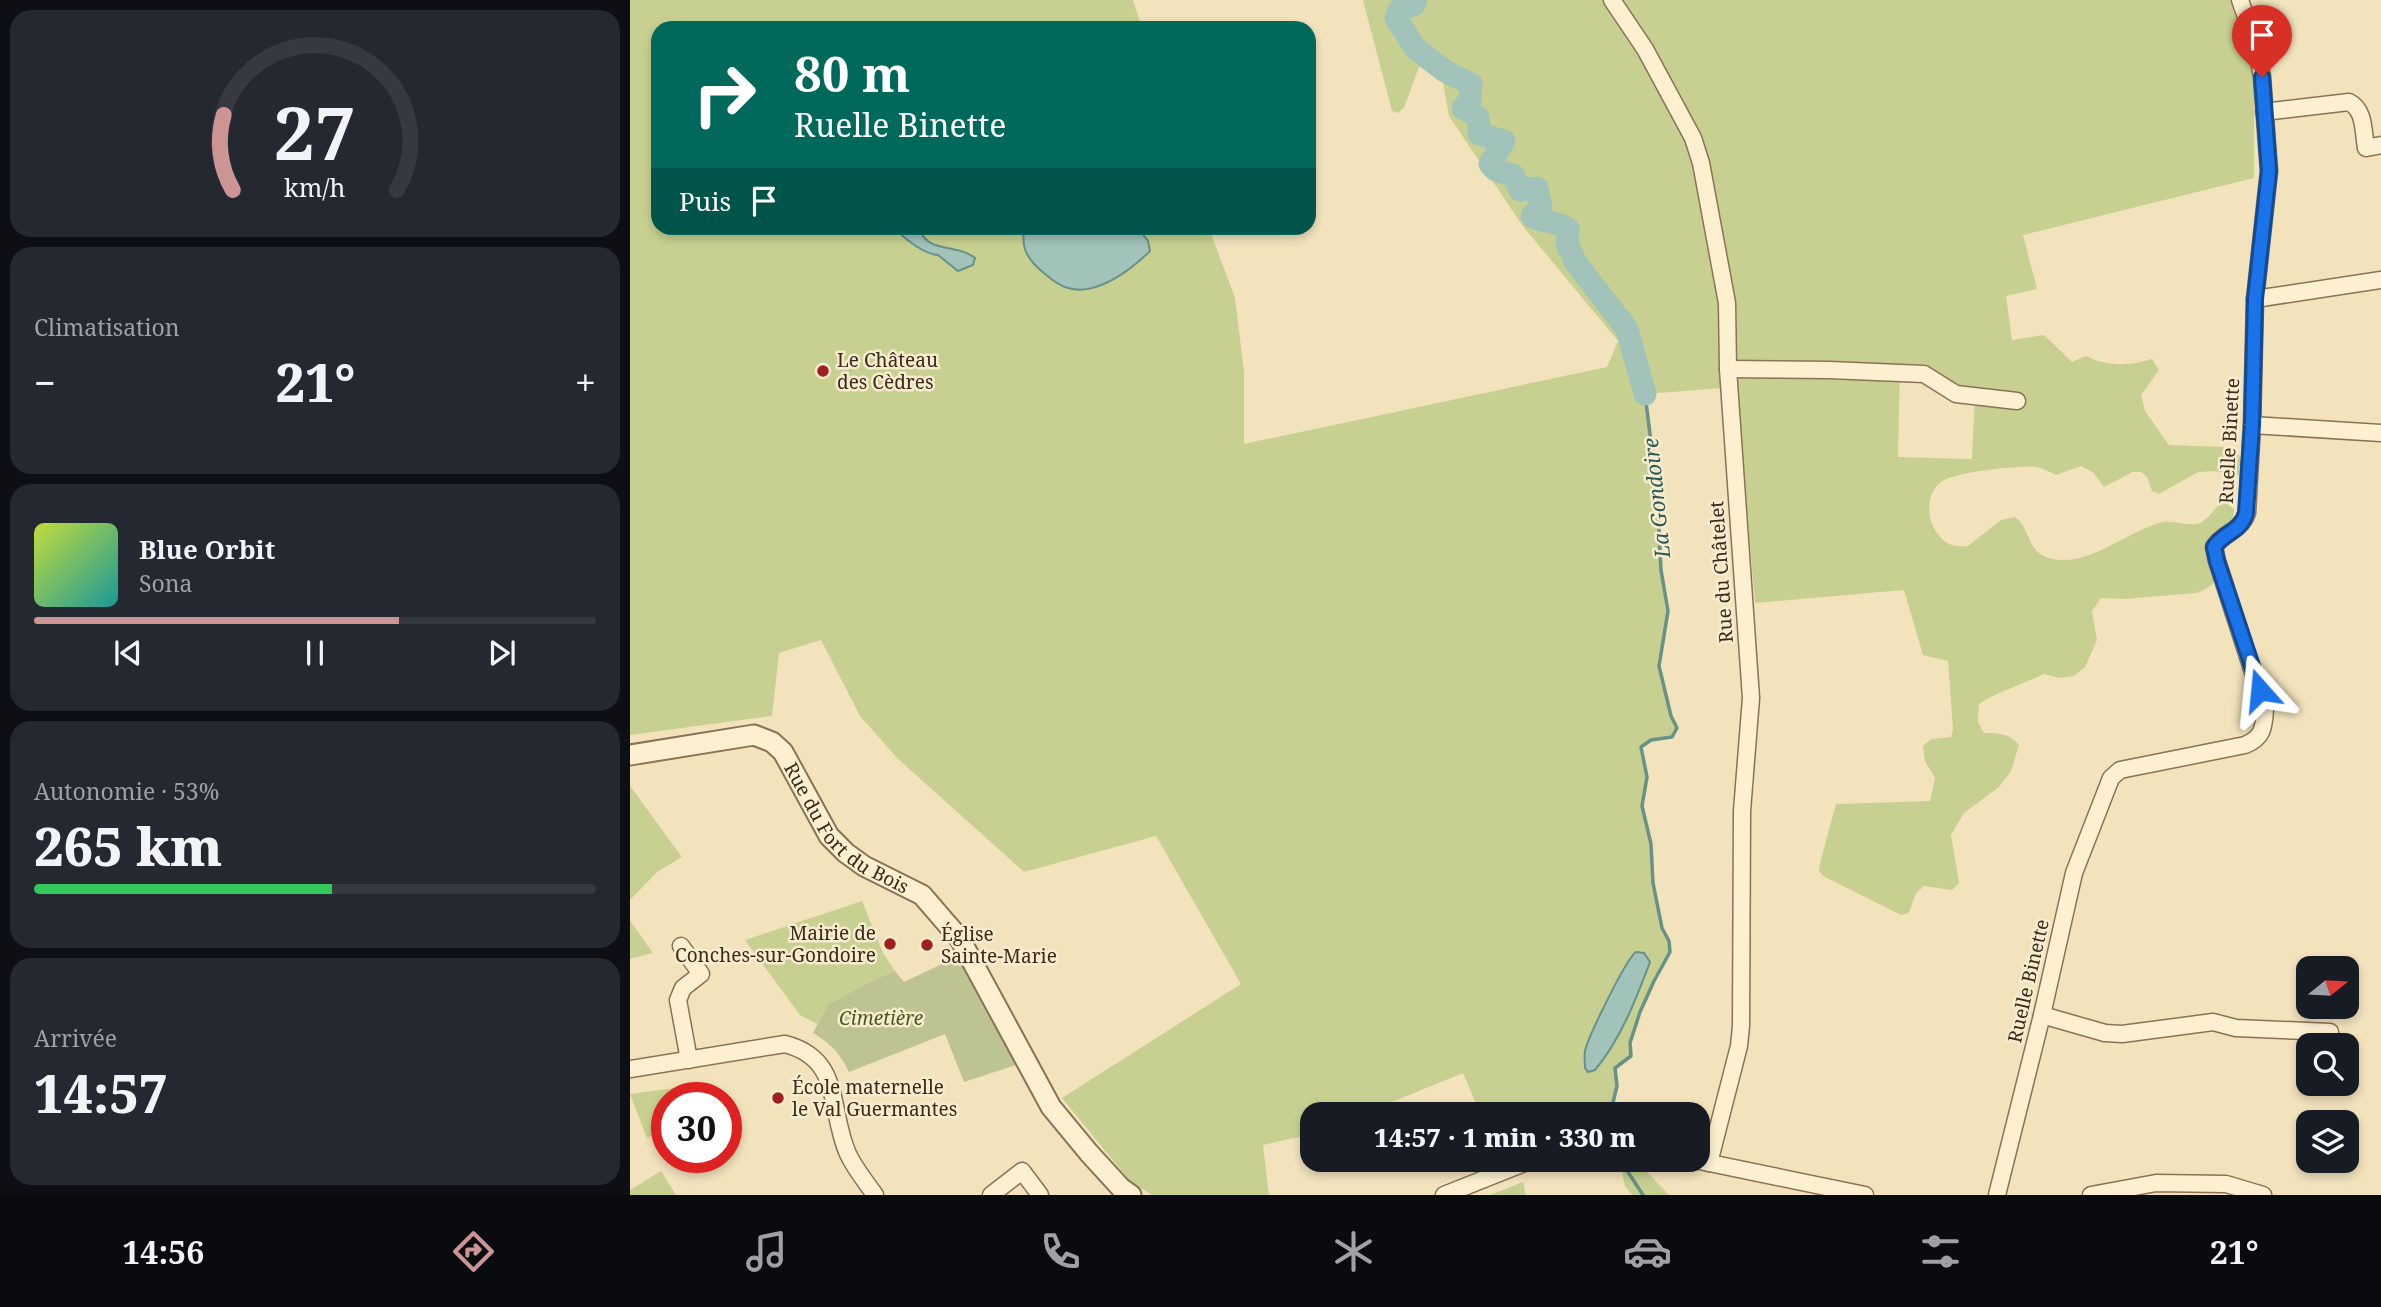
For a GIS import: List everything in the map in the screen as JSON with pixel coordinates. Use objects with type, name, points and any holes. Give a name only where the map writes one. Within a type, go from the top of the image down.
[{"type":"street","name":"Rue du Châtelet","points":[[1612,0],[1644,49],[1693,138],[1727,303],[1728,369],[1751,698],[1742,811],[1741,1026],[1739,1046],[1710,1136]]},
{"type":"street","name":"Ruelle Binette","points":[[1997,1195],[2074,873],[2111,778],[2120,770],[2245,745],[2256,741],[2264,729],[2265,709],[2214,547],[2219,540],[2243,524],[2246,513],[2252,425],[2255,299],[2269,171],[2257,49],[2240,0]]},
{"type":"street","points":[[2264,112],[2349,102],[2357,106],[2361,113],[2365,148],[2381,145]]},
{"type":"street","points":[[2255,299],[2381,280]]},
{"type":"street","points":[[1728,369],[1924,374],[1956,394],[2017,401]]},
{"type":"street","points":[[2252,425],[2381,433]]},
{"type":"street","name":"Rue du Fort du Bois","points":[[630,755],[754,735],[772,742],[783,752],[829,836],[864,866],[922,895],[960,939],[1051,1107],[1121,1188],[1131,1195]]},
{"type":"street","points":[[681,946],[701,974],[683,988],[678,1000],[689,1060]]},
{"type":"street","points":[[2042,1015],[2105,1033],[2122,1034],[2213,1022],[2236,1028],[2330,1032]]},
{"type":"street","points":[[630,1069],[785,1044],[808,1052],[827,1073],[848,1154],[875,1195]]},
{"type":"street","points":[[1710,1163],[1865,1195]]},
{"type":"street","points":[[990,1195],[1022,1171],[1040,1195]]},
{"type":"street","points":[[1444,1195],[1502,1172]]},
{"type":"street","points":[[2091,1195],[2156,1183],[2226,1185],[2263,1195]]},
{"type":"green space","points":[[630,0],[1133,0],[1140,21],[651,21],[651,235],[1212,235],[1235,298],[1244,372],[1244,444],[1607,367],[1618,341],[1522,225],[1449,116],[1439,74],[1430,66],[1419,67],[1404,108],[1398,113],[1392,111],[1363,0],[2230,0],[2254,75],[2254,178],[2023,235],[2037,289],[2006,296],[2012,340],[2044,335],[2072,362],[2086,356],[2119,364],[2152,359],[2159,370],[2141,395],[2145,411],[2169,445],[2223,447],[2239,455],[2244,469],[2242,476],[2212,471],[2198,472],[2159,494],[2152,491],[2147,477],[2141,472],[2133,472],[2104,487],[2093,472],[2081,466],[2056,475],[2036,467],[2002,468],[1948,478],[1934,489],[1929,507],[1933,526],[1944,540],[1952,545],[1968,546],[2001,520],[2015,517],[2037,551],[2057,560],[2088,555],[2163,522],[2200,523],[2223,501],[2234,509],[2229,531],[2213,573],[2215,580],[2211,586],[2197,593],[2124,599],[2101,598],[2092,611],[2097,640],[2085,667],[2074,676],[2059,678],[2044,674],[1979,704],[1978,722],[1984,733],[2007,736],[2019,745],[2011,771],[1999,787],[1964,813],[1951,835],[1959,883],[1952,890],[1924,886],[1916,893],[1909,913],[1901,915],[1823,876],[1819,871],[1836,804],[1930,801],[1935,778],[1925,761],[1923,746],[1931,739],[1951,737],[1953,729],[1948,661],[1923,655],[1904,590],[1755,603],[1736,387],[1645,394],[1657,490],[1661,570],[1668,611],[1659,666],[1670,716],[1677,728],[1672,737],[1651,740],[1641,747],[1647,777],[1642,806],[1651,844],[1653,883],[1670,952],[1640,1012],[1630,1043],[1631,1056],[1615,1068],[1617,1086],[1613,1102],[1475,1102],[1463,1073],[1392,1102],[1300,1102],[1300,1137],[1263,1145],[1269,1195],[1152,1195],[1129,1180],[1062,1098],[1241,984],[1156,836],[1024,872],[897,758],[860,716],[821,640],[779,653],[772,716],[630,735]],"holes":[[[1900,366],[1928,368],[1963,389],[1975,390],[1972,459],[1898,457]]]},
{"type":"green space","points":[[630,786],[682,857],[657,872],[630,900]]},
{"type":"green space","points":[[862,901],[883,953],[895,971],[827,1005],[817,1024],[800,1015],[745,940]]},
{"type":"green space","points":[[630,920],[631,922],[653,953],[630,959]]},
{"type":"green space","name":"Cimetière","points":[[957,957],[1016,1065],[964,1082],[945,1034],[849,1072],[834,1050],[813,1033],[827,1005],[871,981],[895,971],[904,982]]},
{"type":"green space","points":[[651,1091],[651,1136],[647,1138],[630,1094]]},
{"type":"green space","points":[[1646,1172],[1669,1195],[1632,1195],[1625,1186],[1622,1173]]},
{"type":"green space","points":[[658,1173],[662,1173],[676,1195],[630,1195],[630,1190]]},
{"type":"green space","points":[[1523,1182],[1526,1195],[1490,1195]]},
{"type":"water","points":[[923,235],[935,245],[975,258],[973,265],[958,271],[938,255],[927,252],[903,236]]},
{"type":"water","points":[[1024,235],[1143,235],[1150,251],[1113,280],[1090,289],[1079,290],[1060,285],[1037,267],[1029,258]]},
{"type":"water","points":[[1636,952],[1644,953],[1650,962],[1639,990],[1613,1045],[1595,1070],[1588,1072],[1585,1068],[1585,1051],[1588,1043],[1616,983]]},
{"type":"waterway","name":"La Gondoire","points":[[1416,0],[1414,5],[1400,9],[1396,18],[1415,48],[1445,71],[1471,84],[1470,101],[1463,108],[1478,117],[1479,134],[1504,141],[1490,164],[1496,170],[1514,176],[1520,190],[1537,188],[1541,206],[1532,216],[1568,229],[1567,244],[1576,263],[1627,329],[1645,394]]},
{"type":"waterway","name":"La Gondoire","points":[[1613,1102],[1617,1086],[1615,1068],[1631,1056],[1630,1043],[1640,1012],[1670,952],[1653,883],[1651,844],[1642,806],[1647,777],[1641,747],[1651,740],[1672,737],[1677,728],[1671,716],[1659,666],[1668,611],[1661,570],[1657,490],[1645,394]]},
{"type":"waterway","name":"La Gondoire","points":[[1628,1172],[1643,1195]]},
{"type":"place","name":"Le Château des Cèdres","points":[[823,371]]},
{"type":"place","name":"Mairie de Conches-sur-Gondoire","points":[[890,944]]},
{"type":"place","name":"Église Sainte-Marie","points":[[927,945]]},
{"type":"place","name":"École maternelle le Val Guermantes","points":[[778,1098]]},
{"type":"route","points":[[2260,690],[2214,547],[2219,540],[2243,524],[2246,513],[2252,425],[2255,299],[2269,171],[2262,77]]}]
